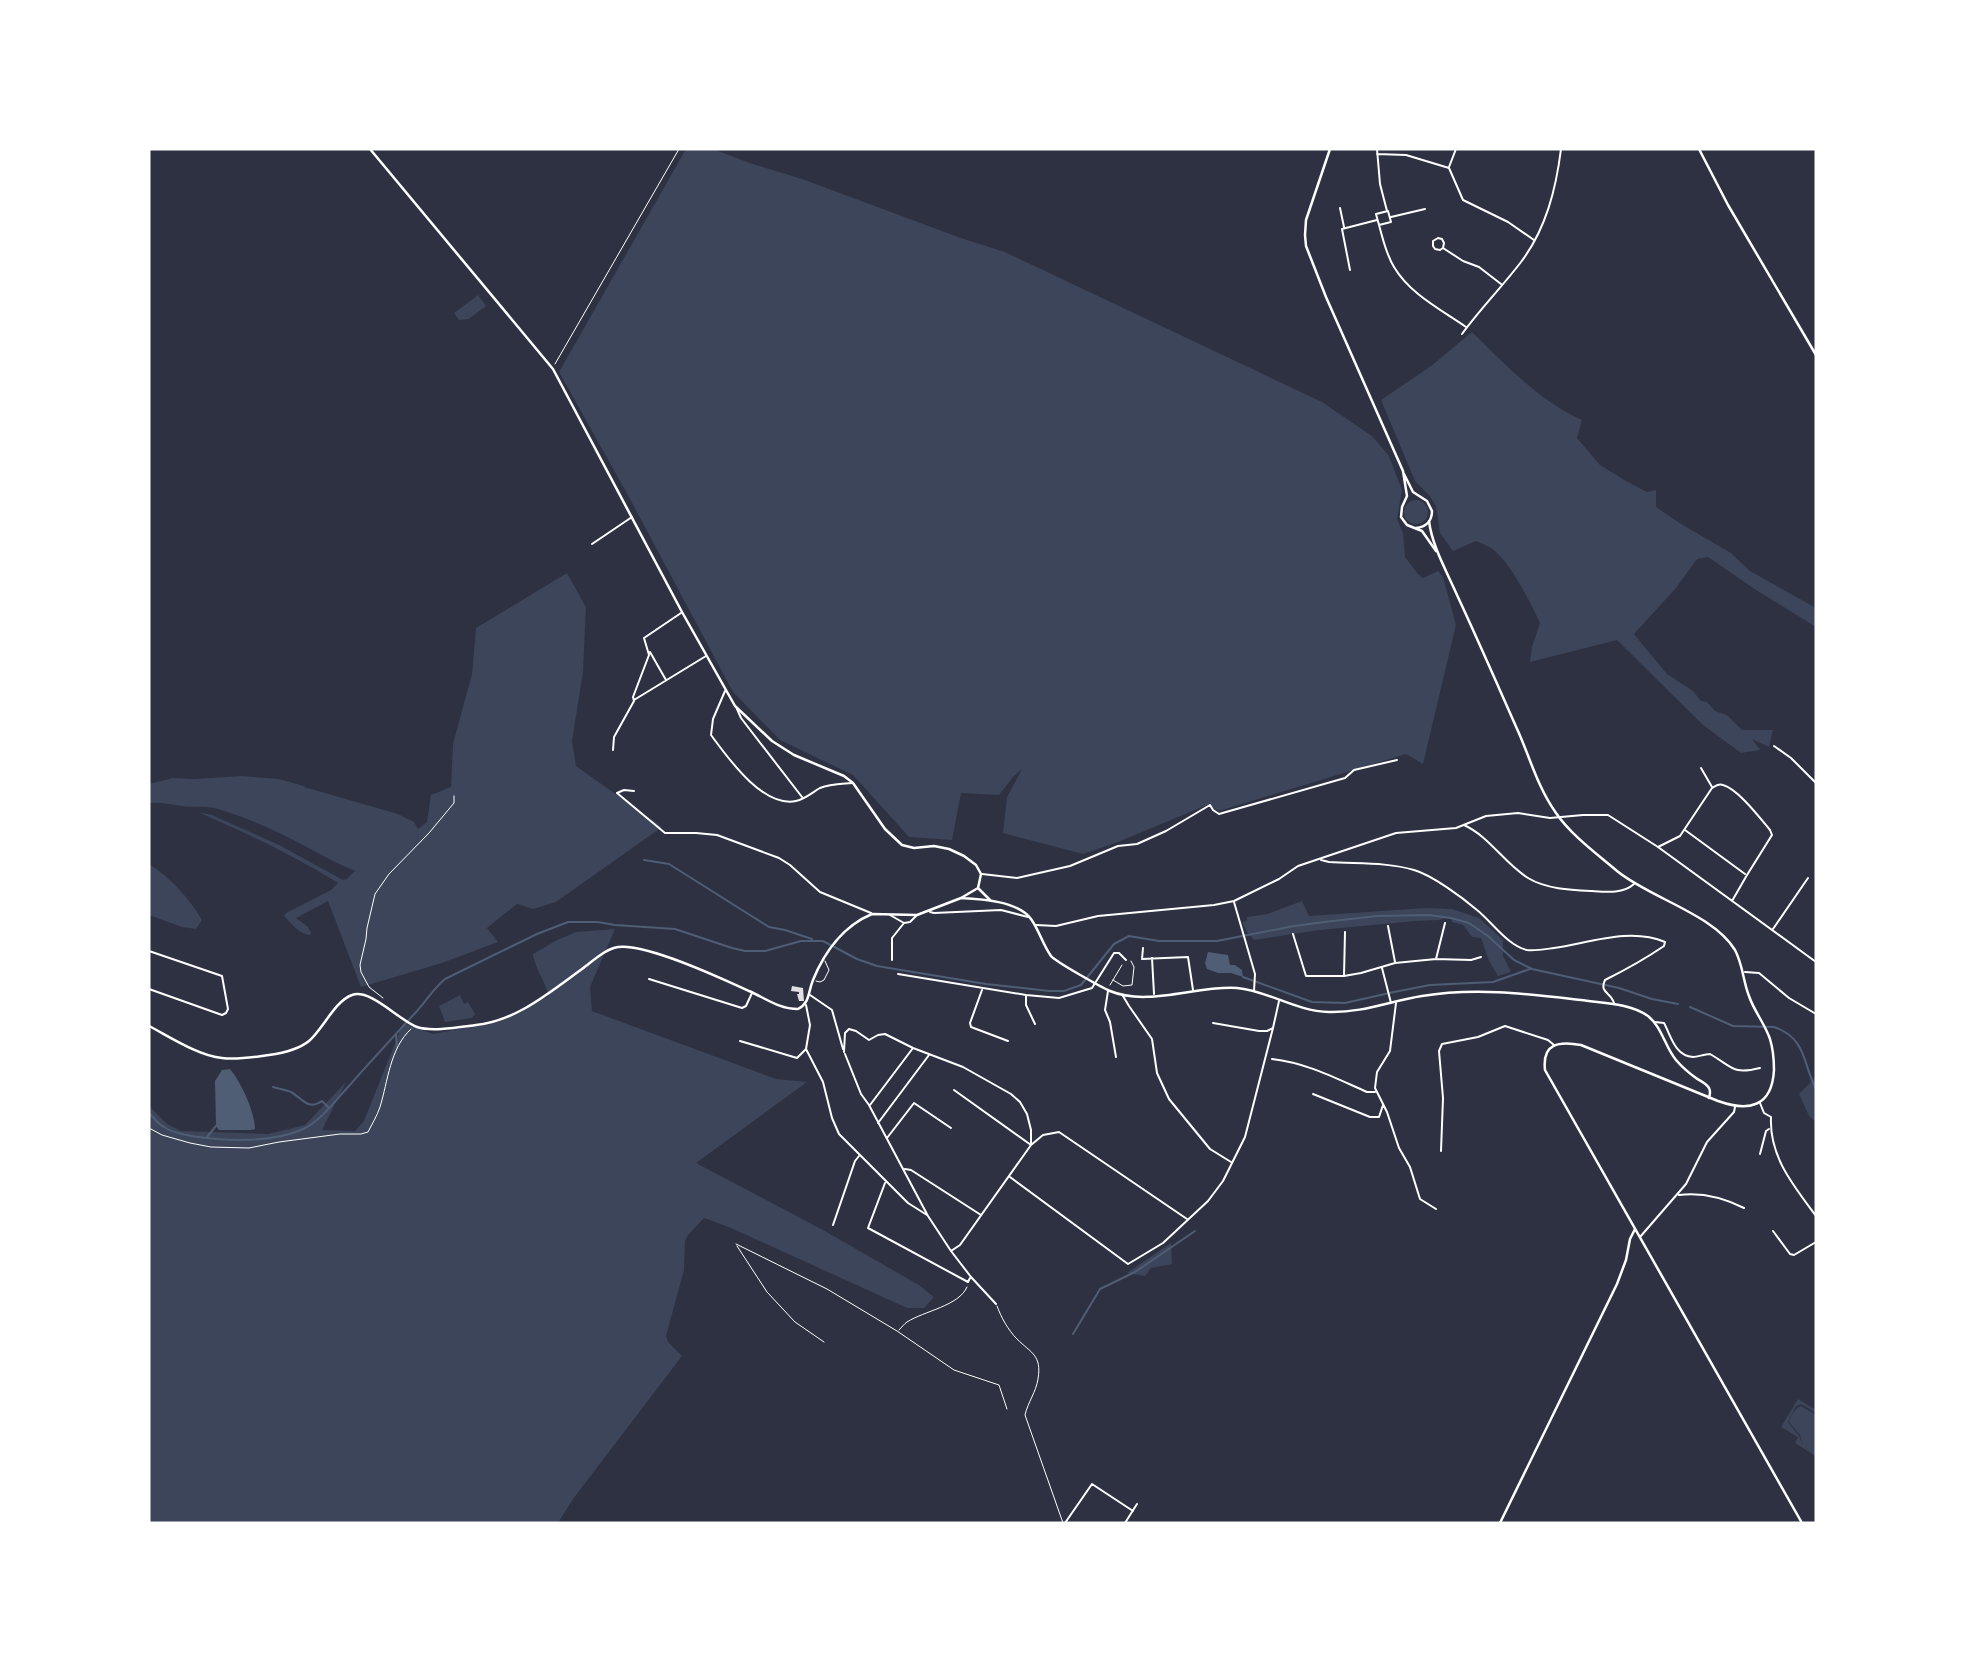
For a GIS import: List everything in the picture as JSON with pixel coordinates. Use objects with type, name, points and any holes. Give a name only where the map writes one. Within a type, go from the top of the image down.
[{"type":"street","points":[[370,149],[553,369],[725,691],[741,718],[802,798]]},
{"type":"street","points":[[1330,149],[1306,220],[1308,251],[1413,492],[1431,507],[1429,521],[1422,527],[1414,528]]},
{"type":"street","points":[[1377,149],[1380,184],[1391,222],[1380,225]]},
{"type":"street","points":[[1456,149],[1449,168],[1463,200],[1507,222],[1535,240]]},
{"type":"street","points":[[1462,334],[1521,262],[1535,240],[1549,208],[1561,149]]},
{"type":"street","points":[[1699,149],[1816,355]]},
{"type":"street","points":[[1377,154],[1406,155],[1449,168]]},
{"type":"street","points":[[1340,208],[1344,228],[1341,232],[1350,270]]},
{"type":"street","points":[[1390,217],[1425,209]]},
{"type":"street","points":[[1387,211],[1376,214],[1377,220],[1389,257],[1401,277],[1421,297],[1467,327]]},
{"type":"street","points":[[1344,228],[1377,220]]},
{"type":"street","points":[[1443,248],[1463,261],[1479,267],[1502,285]]},
{"type":"street","points":[[1403,471],[1407,496],[1401,517],[1407,525],[1426,536],[1440,557]]},
{"type":"street","points":[[1405,501],[1420,497]]},
{"type":"street","points":[[592,544],[632,517]]},
{"type":"street","points":[[1429,521],[1440,557],[1541,785],[1559,817],[1584,842],[1635,883],[1720,933],[1733,948],[1744,972],[1748,994],[1770,1038],[1773,1055],[1770,1091],[1760,1102],[1750,1106],[1735,1106],[1709,1098],[1581,1045],[1564,1042],[1554,1045],[1547,1052],[1544,1061],[1545,1070],[1802,1523]]},
{"type":"street","points":[[667,681],[644,638],[682,612]]},
{"type":"street","points":[[634,701],[633,696],[649,650]]},
{"type":"street","points":[[613,750],[614,737],[634,701],[706,656]]},
{"type":"street","points":[[725,691],[713,719],[710,735],[734,766],[760,789],[777,801],[798,801],[823,787],[853,783]]},
{"type":"street","points":[[634,791],[624,790],[617,793],[665,833],[717,835],[779,858],[790,864],[820,892],[872,914],[917,915],[961,898],[978,888],[981,874],[976,865],[964,856],[934,846],[914,848],[902,845],[885,829],[853,783],[844,776],[794,755],[754,725],[735,706]]},
{"type":"street","points":[[1774,746],[1791,758],[1816,783]]},
{"type":"street","points":[[981,874],[1017,878],[1060,869],[1118,846],[1137,844],[1210,805],[1219,814],[1345,778],[1354,770],[1397,760]]},
{"type":"street","points":[[1701,768],[1712,788]]},
{"type":"street","points":[[1658,847],[1680,836],[1712,788],[1718,785],[1723,785],[1748,803],[1772,835],[1732,902]]},
{"type":"street","points":[[1034,925],[1056,926],[1098,916],[1234,901],[1279,879],[1298,866],[1396,833],[1456,828],[1486,816],[1518,813],[1550,818],[1608,816],[1658,847],[1816,962]]},
{"type":"street","points":[[1464,825],[1494,846],[1529,879],[1547,886],[1576,890],[1624,891],[1635,883]]},
{"type":"street","points":[[1684,829],[1746,875]]},
{"type":"street","points":[[1320,859],[1329,863],[1397,866],[1423,874],[1472,906],[1505,936],[1526,950],[1628,936],[1665,942],[1664,946],[1652,954],[1605,980],[1602,987],[1612,997],[1614,1004]]},
{"type":"street","points":[[1772,929],[1808,878]]},
{"type":"street","points":[[978,888],[990,900]]},
{"type":"street","points":[[961,898],[990,900],[1023,912],[1031,918],[1054,959],[1096,984],[1123,995],[1236,988],[1254,991],[1306,1010],[1327,1012],[1364,1010],[1424,995],[1480,992],[1519,993],[1614,1004],[1642,1013],[1654,1023],[1677,1061],[1708,1087],[1709,1098]]},
{"type":"street","points":[[1234,901],[1255,977],[1254,991]]},
{"type":"street","points":[[929,911],[1000,910],[1031,918]]},
{"type":"street","points":[[740,1041],[797,1058],[806,1049],[810,1025],[806,1004],[813,979],[835,942],[849,928],[872,914]]},
{"type":"street","points":[[889,914],[904,923],[910,922],[917,915]]},
{"type":"street","points":[[892,960],[892,938],[904,923]]},
{"type":"street","points":[[1436,959],[1445,923]]},
{"type":"street","points":[[1388,926],[1395,963]]},
{"type":"street","points":[[1344,976],[1345,932]]},
{"type":"street","points":[[1293,934],[1306,976],[1344,976],[1395,963],[1436,959],[1471,960],[1481,957]]},
{"type":"street","points":[[149,1026],[214,1057],[236,1059],[285,1053],[300,1047],[312,1038],[343,1001],[352,995],[365,995],[411,1026],[442,1028],[479,1025],[506,1018],[559,986],[607,951],[618,947],[638,948],[656,953],[777,1005],[799,1009],[806,1004]]},
{"type":"street","points":[[1143,948],[1142,959],[1188,957],[1194,992]]},
{"type":"street","points":[[149,951],[222,976],[228,1009],[222,1015],[149,989]]},
{"type":"street","points":[[898,974],[982,989],[1059,998],[1093,988],[1114,953],[1126,960]]},
{"type":"street","points":[[1152,958],[1154,995]]},
{"type":"street","points":[[1382,967],[1387,990],[1394,1002],[1390,1051],[1377,1072],[1375,1088],[1399,1148],[1410,1167],[1420,1199],[1436,1209]]},
{"type":"street","points":[[1744,972],[1759,973],[1789,998],[1816,1014]]},
{"type":"street","points":[[649,979],[742,1008],[746,1006],[752,992]]},
{"type":"street","points":[[982,989],[971,1027],[1008,1041]]},
{"type":"street","points":[[1109,990],[1105,1010],[1110,1022],[1116,1057]]},
{"type":"street","points":[[809,995],[832,1010],[844,1052],[861,1094],[928,1216],[971,1278],[996,1304]]},
{"type":"street","points":[[1026,995],[1026,1005],[1035,1024]]},
{"type":"street","points":[[1123,995],[1152,1039],[1157,1073],[1169,1099],[1210,1149],[1232,1163]]},
{"type":"street","points":[[1010,1177],[1128,1264],[1163,1243],[1223,1181],[1245,1137],[1279,1000]]},
{"type":"street","points":[[1213,1023],[1259,1031],[1273,1028]]},
{"type":"street","points":[[1654,1023],[1664,1023],[1676,1048],[1687,1056],[1710,1054],[1724,1065],[1740,1072],[1760,1068]]},
{"type":"street","points":[[1441,1151],[1443,1098],[1438,1051],[1442,1044],[1478,1037],[1505,1026],[1548,1040],[1554,1045]]},
{"type":"street","points":[[844,1052],[845,1033],[849,1029],[869,1040],[885,1034],[963,1067],[1011,1094],[1020,1102],[1027,1114],[1031,1145]]},
{"type":"street","points":[[869,1105],[913,1048]]},
{"type":"street","points":[[806,1049],[823,1082],[839,1134],[885,1182],[908,1203],[928,1216]]},
{"type":"street","points":[[877,1123],[930,1054]]},
{"type":"street","points":[[1272,1059],[1312,1067],[1367,1092],[1377,1092]]},
{"type":"street","points":[[954,1090],[1031,1145]]},
{"type":"street","points":[[1313,1094],[1370,1117],[1379,1116],[1383,1104]]},
{"type":"street","points":[[1760,1102],[1764,1113],[1771,1117],[1770,1128],[1782,1168],[1816,1216]]},
{"type":"street","points":[[886,1138],[914,1103],[951,1128]]},
{"type":"street","points":[[1642,1239],[1686,1185],[1707,1142],[1734,1112],[1735,1106]]},
{"type":"street","points":[[1760,1154],[1766,1131],[1770,1128]]},
{"type":"street","points":[[951,1251],[960,1245],[1031,1145],[1044,1135],[1059,1132],[1188,1220]]},
{"type":"street","points":[[833,1225],[859,1156]]},
{"type":"street","points":[[904,1169],[911,1170],[981,1216]]},
{"type":"street","points":[[885,1182],[868,1228],[968,1282],[971,1278]]},
{"type":"street","points":[[1678,1195],[1718,1197],[1744,1208]]},
{"type":"street","points":[[1500,1523],[1617,1284],[1635,1229]]},
{"type":"street","points":[[1773,1231],[1790,1254],[1794,1255],[1816,1242]]},
{"type":"street","points":[[1064,1523],[1092,1484],[1133,1511]]},
{"type":"street","points":[[1125,1523],[1138,1504]]},
{"type":"lane","points":[[813,979],[824,981],[829,970],[824,959]]},
{"type":"lane","points":[[996,1304],[1016,1339],[1034,1354],[1038,1361],[1038,1382],[1025,1415],[1064,1523]]},
{"type":"path","points":[[553,369],[679,149]]},
{"type":"path","points":[[392,1011],[380,995],[369,987],[361,972],[360,965],[375,894],[389,873],[454,803],[454,796]]},
{"type":"path","points":[[1102,987],[1109,986],[1126,960],[1132,961],[1132,985],[1123,986],[1113,980]]},
{"type":"path","points":[[149,1128],[162,1135],[190,1143],[211,1147],[249,1148],[368,1132],[380,1107],[393,1057],[411,1026]]},
{"type":"path","points":[[824,1342],[795,1322],[766,1292],[736,1244],[827,1289],[897,1331],[954,1370],[999,1385],[1007,1409]]},
{"type":"path","points":[[897,1331],[908,1321],[961,1296],[968,1282]]},
{"type":"shaded area","points":[[686,149],[713,149],[1005,252],[1322,402],[1372,436],[1389,456],[1402,490],[1397,519],[1403,533],[1405,557],[1423,578],[1438,571],[1443,577],[1456,625],[1423,764],[1406,754],[1219,811],[1207,805],[1083,854],[1003,833],[1007,797],[1022,769],[999,795],[961,793],[952,840],[909,837],[853,775],[780,740],[733,692],[559,372]]},
{"type":"shaded area","points":[[478,295],[486,306],[469,319],[459,320],[454,313]]},
{"type":"shaded area","points":[[1472,332],[1537,392],[1582,420],[1577,438],[1600,465],[1647,492],[1656,490],[1656,507],[1731,553],[1750,571],[1816,608],[1816,627],[1708,557],[1697,559],[1676,588],[1634,634],[1667,674],[1693,691],[1715,711],[1727,715],[1742,730],[1773,730],[1769,747],[1752,739],[1760,750],[1741,753],[1703,725],[1617,640],[1530,662],[1540,623],[1521,585],[1503,559],[1487,546],[1476,541],[1453,551],[1440,533],[1436,506],[1415,481],[1381,400],[1431,366]]},
{"type":"shaded area","points":[[1416,500],[1424,504],[1428,512],[1424,520],[1416,524],[1408,520],[1404,512],[1408,504]]},
{"type":"shaded area","points":[[567,573],[586,607],[583,672],[572,741],[576,766],[662,827],[556,902],[533,909],[517,904],[487,928],[498,942],[442,963],[361,987],[328,901],[296,918],[308,927],[310,935],[299,931],[284,915],[331,890],[338,883],[269,845],[198,812],[212,815],[279,845],[343,880],[355,871],[288,837],[228,812],[208,807],[149,803],[149,784],[173,778],[242,776],[279,779],[398,814],[414,822],[418,829],[427,822],[431,795],[451,787],[453,744],[472,674],[476,628]]},
{"type":"shaded area","points":[[149,864],[172,882],[191,904],[202,920],[196,929],[149,915]]},
{"type":"shaded area","points":[[1302,901],[1309,916],[1425,908],[1452,909],[1479,918],[1503,940],[1503,956],[1511,972],[1498,976],[1481,938],[1472,937],[1463,925],[1452,922],[1451,919],[1320,930],[1254,940],[1242,922],[1247,921],[1247,917],[1267,914]]},
{"type":"shaded area","points":[[615,929],[590,987],[592,1011],[776,1079],[807,1082],[696,1163],[823,1230],[919,1285],[934,1297],[924,1308],[907,1308],[704,1218],[685,1241],[684,1270],[666,1336],[668,1342],[682,1356],[573,1499],[558,1523],[149,1523],[149,1106],[167,1124],[181,1131],[268,1134],[305,1125],[346,1082],[322,1130],[355,1131],[364,1121],[403,1023],[433,1034],[499,1021],[549,996],[533,954],[576,932]]},
{"type":"shaded area","points":[[1208,952],[1228,955],[1230,965],[1242,970],[1243,977],[1207,969],[1205,963]]},
{"type":"shaded area","points":[[460,995],[464,1004],[468,1002],[475,1014],[472,1018],[445,1022],[439,1006]]},
{"type":"shaded area","points":[[230,1069],[247,1098],[255,1129],[219,1130],[216,1126],[215,1081],[222,1070]]},
{"type":"shaded area","points":[[1815,1078],[1816,1122],[1809,1116],[1799,1094]]},
{"type":"shaded area","points":[[1171,1243],[1172,1264],[1151,1268],[1145,1276],[1127,1273]]},
{"type":"shaded area","points":[[1798,1399],[1816,1410],[1816,1413],[1801,1404],[1796,1406],[1788,1422],[1799,1436],[1803,1446],[1800,1435],[1789,1422],[1795,1410],[1801,1406],[1816,1415],[1816,1456],[1795,1443],[1798,1437],[1781,1427]]},
{"type":"building","points":[[792,986],[803,988],[804,1001],[799,1001],[799,992],[791,991]]},
{"type":"waterway","points":[[644,860],[669,864],[769,927],[812,939]]},
{"type":"waterway","points":[[149,1113],[170,1130],[216,1139],[259,1139],[301,1130],[327,1111],[445,979],[537,934],[568,922],[675,929],[745,951],[765,951],[801,941],[823,941],[877,966],[986,984],[1064,991],[1081,985],[1114,944],[1129,936],[1159,941],[1217,941],[1324,922],[1377,916],[1429,915],[1469,923],[1514,960],[1532,969],[1678,1004]]},
{"type":"waterway","points":[[1243,977],[1312,1002],[1345,1003],[1430,985],[1493,982],[1530,969]]},
{"type":"waterway","points":[[1690,1007],[1733,1026],[1774,1027],[1785,1032],[1798,1045],[1816,1089]]},
{"type":"waterway","points":[[396,1035],[397,1048]]},
{"type":"waterway","points":[[273,1087],[291,1092],[309,1104],[322,1101],[329,1108]]},
{"type":"waterway","points":[[207,1137],[216,1126]]},
{"type":"waterway","points":[[1073,1334],[1100,1289],[1135,1272],[1195,1231]]}]
